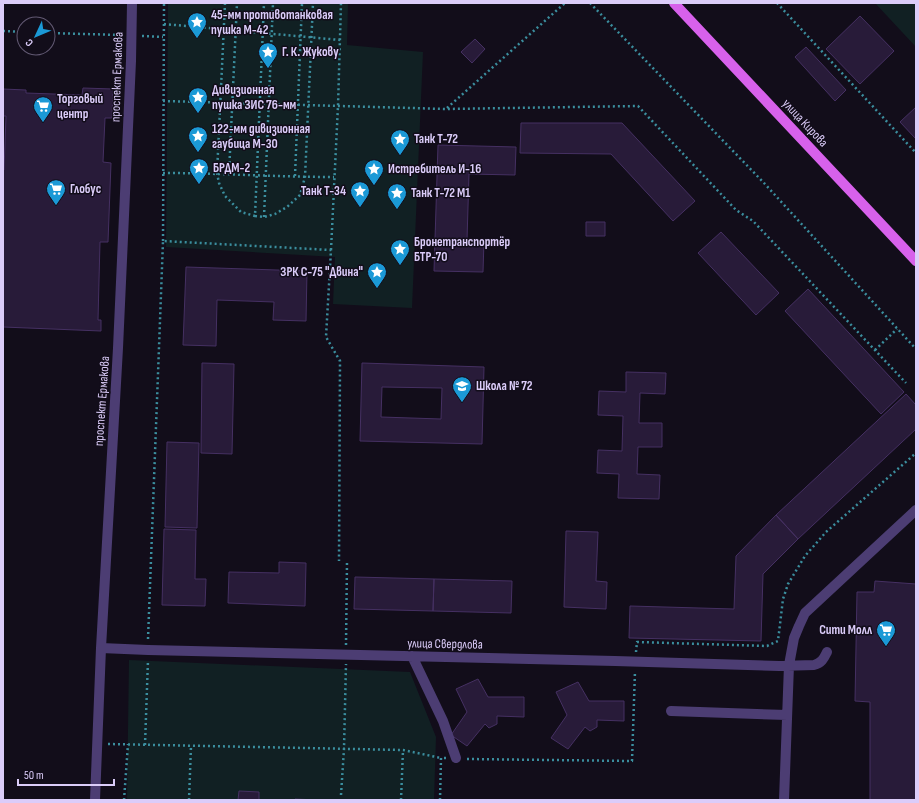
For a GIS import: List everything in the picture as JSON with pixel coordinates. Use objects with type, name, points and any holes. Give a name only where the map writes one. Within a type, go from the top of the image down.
[{"type":"main road","name":"улица Кирова","points":[[674,3],[916,261]]},
{"type":"street","name":"проспект Ермакова","points":[[96,800],[101,648],[118,348],[132,35],[132,3]]},
{"type":"street","points":[[784,800],[789,666],[794,638],[798,626],[805,613],[916,510]]},
{"type":"street","name":"улица Свердлова","points":[[101,648],[789,666],[819,664],[827,652]]},
{"type":"street","points":[[412,656],[443,721],[456,758]]},
{"type":"street","points":[[671,711],[787,715]]},
{"type":"path","points":[[145,745],[162,241],[164,3]]},
{"type":"path","points":[[225,3],[217,173],[219,183],[225,196],[241,212],[264,217],[275,214],[287,207],[300,195],[305,177],[313,3]]},
{"type":"path","points":[[229,174],[237,3]]},
{"type":"path","points":[[255,216],[261,103],[264,3]]},
{"type":"path","points":[[264,217],[273,3]]},
{"type":"path","points":[[295,176],[302,3]]},
{"type":"path","points":[[339,561],[340,361],[326,337],[338,106],[341,3]]},
{"type":"path","points":[[446,109],[565,3]]},
{"type":"path","points":[[590,3],[764,183],[916,349]]},
{"type":"path","points":[[777,3],[916,153]]},
{"type":"path","points":[[164,24],[340,40]]},
{"type":"path","points":[[3,31],[16,32]]},
{"type":"path","points":[[56,33],[164,37]]},
{"type":"path","points":[[163,101],[446,109],[638,106],[736,210],[752,221],[906,383]]},
{"type":"path","points":[[163,173],[217,173],[256,176],[334,177]]},
{"type":"path","points":[[162,241],[331,250]]},
{"type":"path","points":[[875,350],[897,329]]},
{"type":"path","points":[[341,795],[344,749],[347,562]]},
{"type":"path","points":[[98,745],[128,744],[403,750],[441,758]]},
{"type":"path","points":[[124,800],[128,744]]},
{"type":"path","points":[[189,800],[191,746]]},
{"type":"path","points":[[401,800],[403,750]]},
{"type":"shaded area","points":[[168,3],[348,3],[347,45],[423,52],[412,308],[333,304],[335,257],[166,247]]},
{"type":"shaded area","points":[[875,3],[916,3],[916,47]]},
{"type":"shaded area","points":[[129,660],[410,672],[436,737],[434,800],[127,800]]},
{"type":"building","points":[[860,16],[894,51],[860,84],[826,49]]},
{"type":"building","points":[[475,39],[485,49],[472,63],[461,52]]},
{"type":"building","points":[[806,47],[846,90],[835,101],[795,57]]},
{"type":"building","name":"Глобус","points":[[83,88],[113,89],[112,118],[105,118],[103,162],[111,163],[108,242],[100,242],[98,320],[101,320],[101,331],[3,327],[3,170],[6,116],[3,116],[3,89],[26,90],[26,93],[82,95]]},
{"type":"building","points":[[916,107],[916,139],[900,122]]},
{"type":"building","points":[[521,123],[622,123],[695,201],[673,221],[611,154],[520,153]]},
{"type":"building","points":[[438,145],[516,147],[515,175],[469,174],[467,240],[484,241],[483,272],[434,271]]},
{"type":"building","points":[[586,222],[605,222],[605,236],[586,236]]},
{"type":"building","points":[[721,232],[779,293],[756,315],[698,253]]},
{"type":"building","points":[[186,267],[307,271],[306,321],[273,320],[274,302],[217,300],[216,346],[183,345]]},
{"type":"building","points":[[808,289],[904,392],[881,414],[785,311]]},
{"type":"building","points":[[202,363],[234,364],[232,454],[201,453]]},
{"type":"building","name":"Школа № 72","points":[[362,363],[484,367],[482,444],[360,441]],"holes":[[[382,387],[442,388],[441,419],[381,417]]]},
{"type":"building","points":[[626,372],[666,373],[665,394],[640,393],[639,423],[662,423],[662,447],[638,447],[637,474],[660,475],[659,499],[618,498],[619,474],[597,473],[598,450],[622,451],[623,416],[598,415],[599,391],[626,392]]},
{"type":"building","points":[[906,394],[916,405],[916,429],[798,539],[776,515]]},
{"type":"building","points":[[167,442],[199,443],[197,528],[165,527]]},
{"type":"building","points":[[776,515],[798,539],[763,574],[761,641],[629,638],[630,606],[734,609],[736,556]]},
{"type":"building","points":[[164,529],[196,530],[195,579],[206,579],[205,606],[162,605]]},
{"type":"building","points":[[566,531],[598,532],[596,581],[607,582],[606,609],[564,607]]},
{"type":"building","points":[[279,562],[306,563],[305,606],[228,603],[229,572],[279,573]]},
{"type":"building","points":[[355,577],[434,579],[433,611],[354,609]]},
{"type":"building","points":[[434,579],[512,581],[511,613],[433,611]]},
{"type":"building","name":"Сити Молл","points":[[875,581],[916,584],[916,800],[870,800],[870,702],[855,701],[857,592],[874,592]]},
{"type":"building","points":[[478,679],[488,697],[524,697],[524,717],[497,716],[497,724],[489,728],[485,724],[467,746],[451,735],[467,712],[456,689]]},
{"type":"building","points":[[578,682],[589,701],[624,701],[624,721],[597,720],[597,727],[590,731],[585,727],[568,749],[551,738],[567,715],[556,692]]},
{"type":"building","points":[[239,791],[259,792],[259,800],[238,800]]},
{"type":"building","points":[[295,799],[317,800],[295,800]]},
{"type":"place","name":"45-мм противотанковая пушка М-42","points":[[197,39]]},
{"type":"place","name":"Г. К. Жукову","points":[[268,69]]},
{"type":"place","name":"Дивизионная пушка ЗИС 76-мм","points":[[198,114]]},
{"type":"place","name":"Торговый центр","points":[[43,123]]},
{"type":"place","name":"122-мм дивизионная гаубица М-30","points":[[198,153]]},
{"type":"place","name":"Танк Т-72","points":[[400,156]]},
{"type":"place","name":"БРДМ-2","points":[[199,185]]},
{"type":"place","name":"Истребитель И-16","points":[[374,186]]},
{"type":"place","name":"Глобус","points":[[56,206]]},
{"type":"place","name":"Танк Т-34","points":[[360,208]]},
{"type":"place","name":"Танк Т-72 М1","points":[[397,210]]},
{"type":"place","name":"Бронетранспортёр БТР-70","points":[[400,266]]},
{"type":"place","name":"ЗРК С-75 \"Двина\"","points":[[377,289]]},
{"type":"place","name":"Школа № 72","points":[[462,403]]},
{"type":"place","name":"Сити Молл","points":[[886,647]]}]
